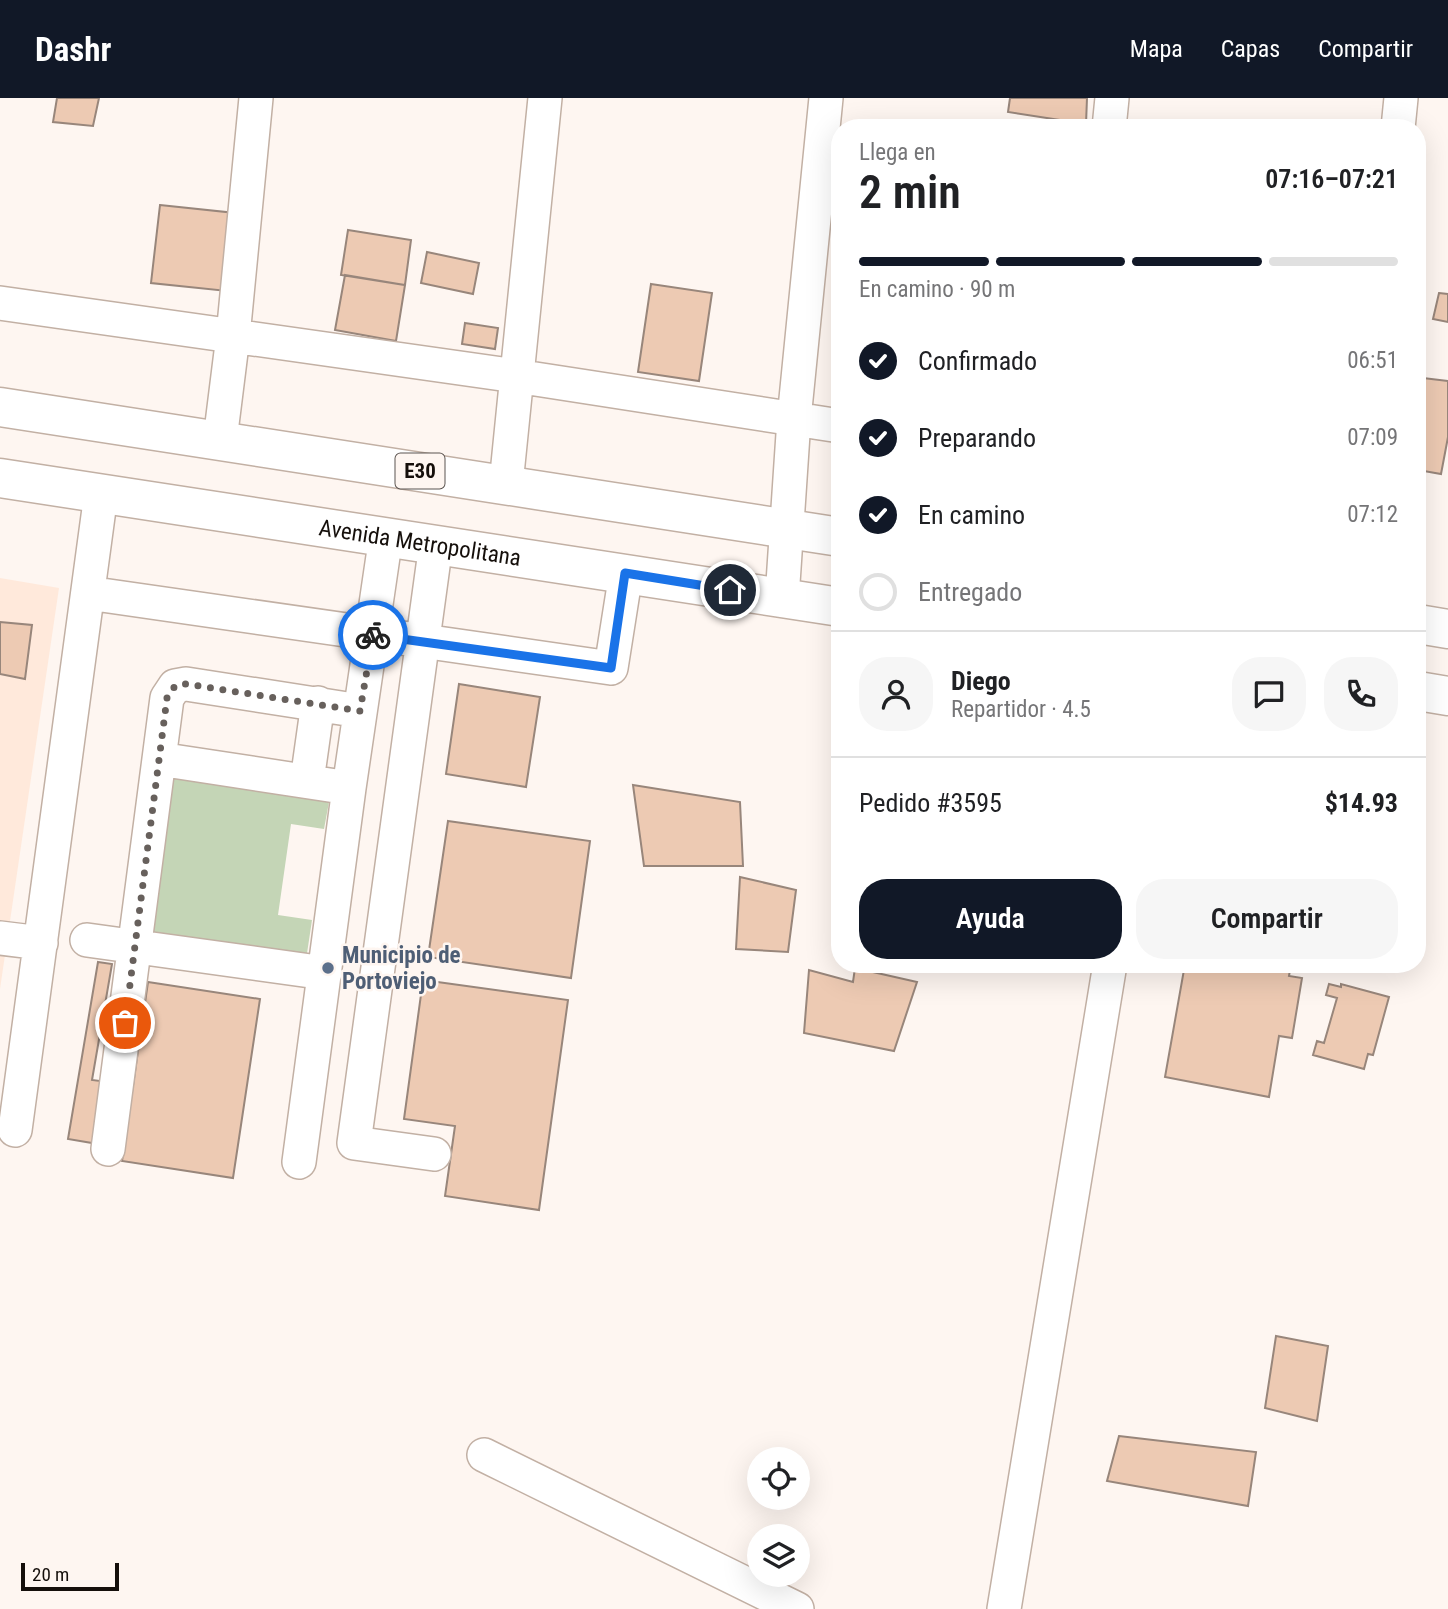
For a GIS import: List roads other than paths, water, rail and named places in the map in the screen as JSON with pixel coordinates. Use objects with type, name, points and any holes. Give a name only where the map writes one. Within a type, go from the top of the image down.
[{"type":"highway","name":"E30","points":[[0,407],[831,536]]},
{"type":"highway","name":"Avenida Metropolitana","points":[[0,478],[831,606]]},
{"type":"highway","points":[[1426,625],[1448,629]]},
{"type":"highway","points":[[1426,692],[1448,696]]},
{"type":"street","points":[[220,440],[256,98]]},
{"type":"street","points":[[506,484],[545,98]]},
{"type":"street","points":[[782,598],[794,419],[825,98]]},
{"type":"street","points":[[1110,119],[1112,98]]},
{"type":"street","points":[[1399,119],[1401,98]]},
{"type":"street","points":[[0,303],[516,376],[831,425]]},
{"type":"street","points":[[15,1130],[102,494]]},
{"type":"street","points":[[299,1162],[386,536]]},
{"type":"street","points":[[434,1154],[354,1143],[436,544]]},
{"type":"street","points":[[88,593],[611,668],[625,573]]},
{"type":"street","points":[[108,1149],[167,698],[175,686],[186,684],[360,711]]},
{"type":"street","points":[[307,781],[318,703]]},
{"type":"street","points":[[159,759],[349,788]]},
{"type":"street","points":[[0,938],[41,943]]},
{"type":"street","points":[[87,940],[325,973]]},
{"type":"street","points":[[1004,1609],[1109,973]]},
{"type":"street","points":[[484,1455],[797,1609]]},
{"type":"place","name":"Municipio de Portoviejo","points":[[328,968]]}]
